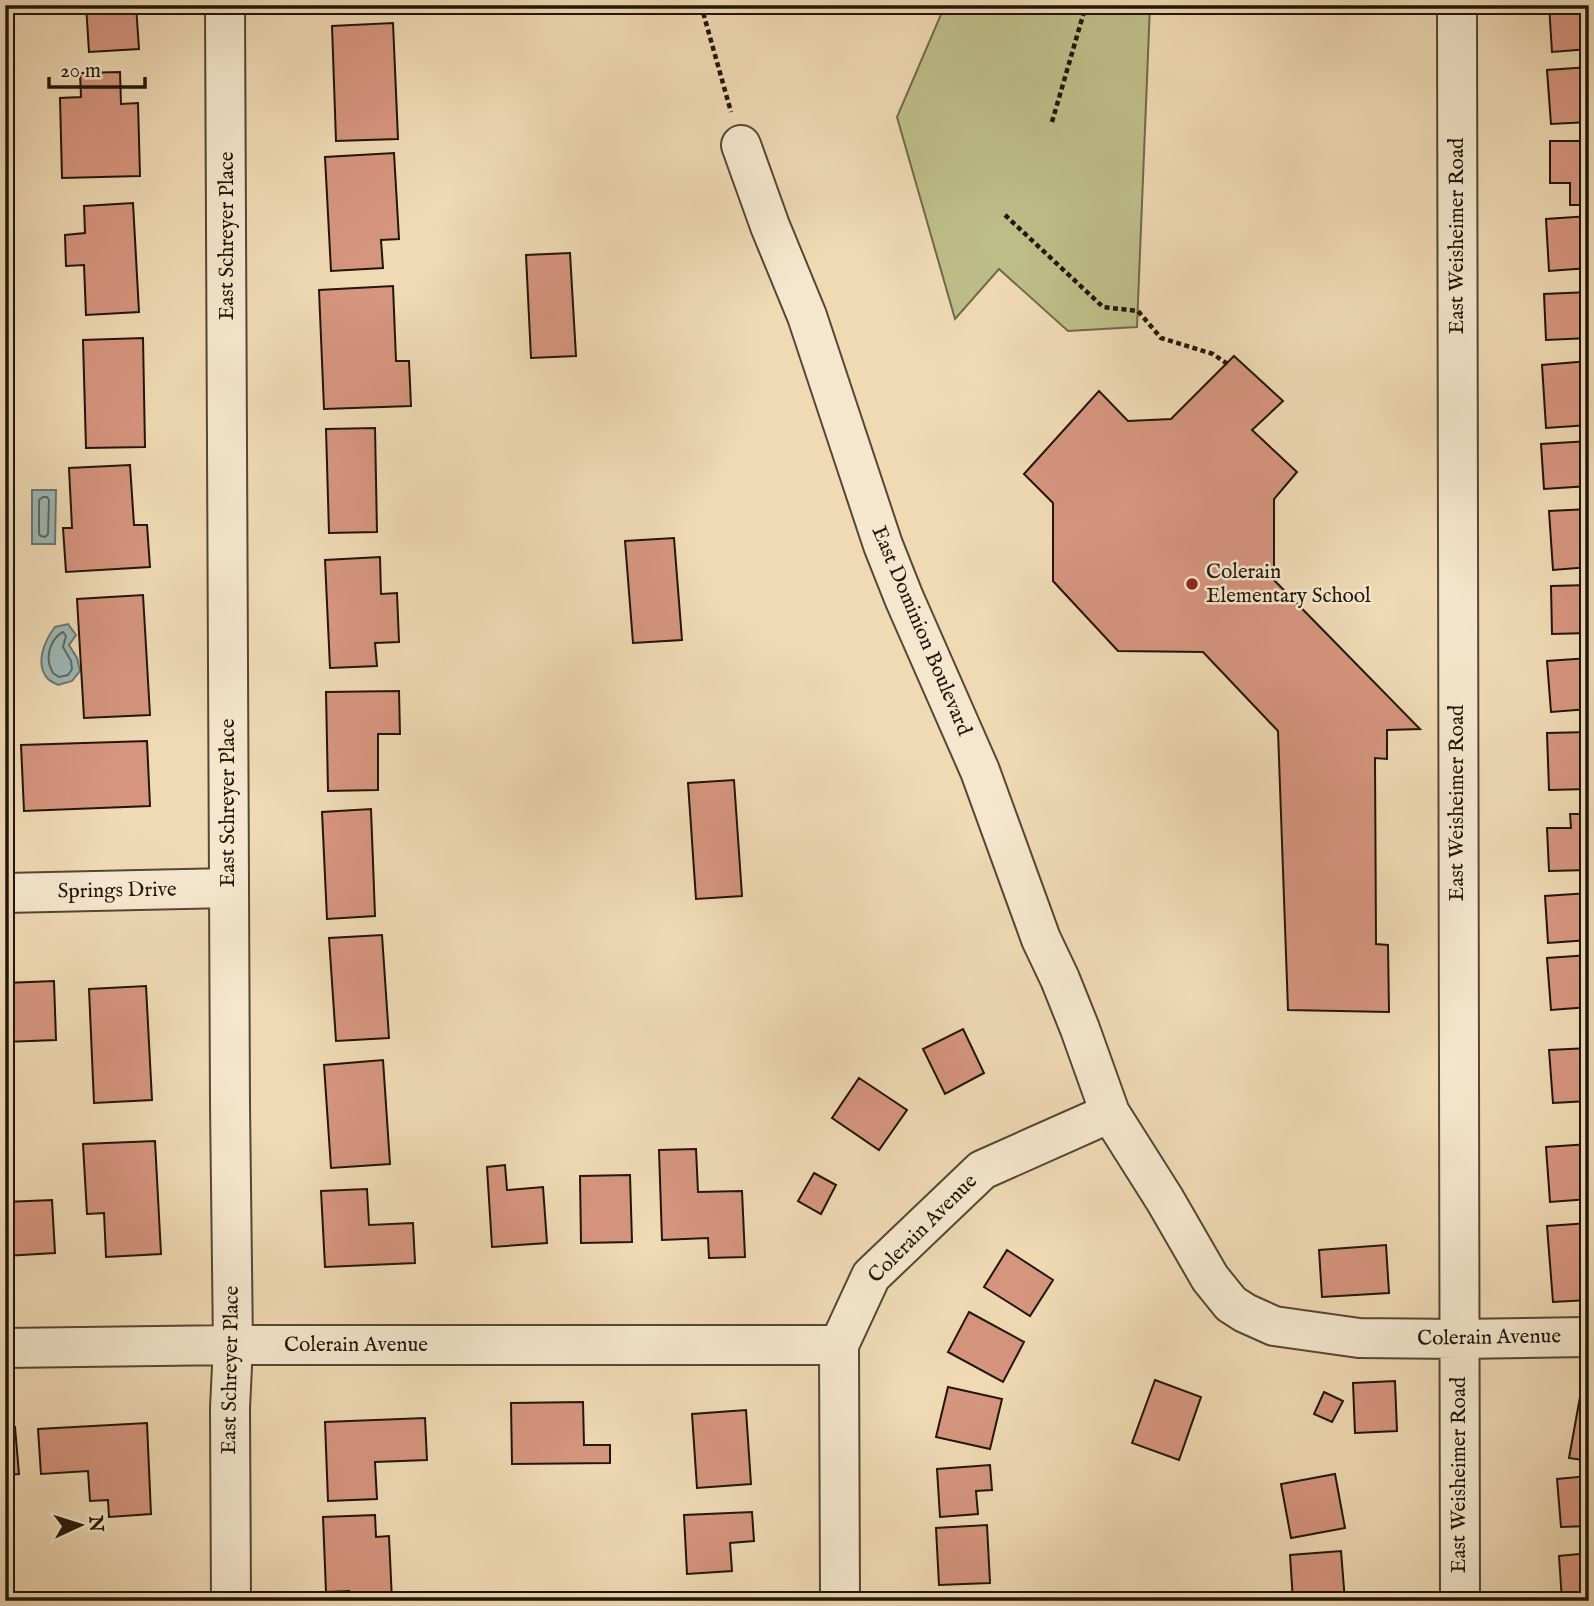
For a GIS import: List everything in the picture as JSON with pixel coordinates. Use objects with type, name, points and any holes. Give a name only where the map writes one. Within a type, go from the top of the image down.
[{"type":"street","name":"East Schreyer Place","points":[[225,5],[233,1345],[230,1408],[231,1601]]},
{"type":"street","name":"East Weisheimer Road","points":[[1457,5],[1460,1601]]},
{"type":"street","name":"East Dominion Boulevard","points":[[741,145],[770,226],[807,316],[883,545],[980,771],[1041,939],[1060,978],[1110,1113]]},
{"type":"street","name":"Springs Drive","points":[[5,893],[229,888]]},
{"type":"street","name":"Colerain Avenue","points":[[5,1348],[233,1345],[839,1345],[871,1276],[982,1170],[1110,1113],[1165,1199],[1210,1278],[1231,1304],[1245,1313],[1274,1326],[1359,1338],[1587,1337]]},
{"type":"street","points":[[839,1345],[840,1601]]},
{"type":"path","points":[[701,5],[741,145]]},
{"type":"path","points":[[1052,122],[1086,5]]},
{"type":"path","points":[[1005,215],[1103,307],[1138,310],[1161,338],[1213,354],[1229,365]]},
{"type":"green space","points":[[945,5],[1150,5],[1137,327],[1068,331],[999,269],[955,319],[897,117]]},
{"type":"water","points":[[32,490],[56,490],[55,544],[32,544]]},
{"type":"water","points":[[68,624],[76,635],[69,645],[77,658],[80,671],[72,681],[58,685],[44,673],[42,652],[55,627]]},
{"type":"building","points":[[86,5],[136,5],[139,49],[89,52]]},
{"type":"building","points":[[612,5],[671,5],[671,11],[612,11]]},
{"type":"building","points":[[1549,5],[1589,5],[1589,49],[1552,52]]},
{"type":"building","points":[[393,23],[398,139],[336,141],[332,26]]},
{"type":"building","points":[[1589,67],[1589,122],[1551,124],[1547,70]]},
{"type":"building","points":[[120,72],[121,104],[138,103],[140,176],[62,178],[60,98],[81,97],[80,73]]},
{"type":"building","points":[[1550,141],[1589,141],[1589,205],[1570,205],[1570,183],[1550,183]]},
{"type":"building","points":[[394,153],[399,239],[381,240],[383,268],[331,271],[325,157]]},
{"type":"building","points":[[133,203],[139,312],[86,315],[84,265],[66,266],[65,235],[85,233],[84,206]]},
{"type":"building","points":[[1589,216],[1589,268],[1549,271],[1546,219]]},
{"type":"building","points":[[570,253],[576,356],[531,358],[526,255]]},
{"type":"building","points":[[393,286],[396,361],[409,361],[411,406],[324,409],[319,290]]},
{"type":"building","points":[[1589,292],[1589,338],[1546,340],[1544,294]]},
{"type":"building","points":[[143,338],[145,447],[86,448],[83,340]]},
{"type":"building","name":"Colerain Elementary School","points":[[1234,356],[1283,401],[1252,430],[1297,472],[1274,499],[1274,580],[1420,729],[1387,730],[1387,759],[1375,758],[1376,944],[1388,945],[1389,1012],[1288,1010],[1278,731],[1203,652],[1118,651],[1053,581],[1053,503],[1024,474],[1099,391],[1128,421],[1171,419]]},
{"type":"building","points":[[1589,361],[1589,425],[1546,428],[1542,365]]},
{"type":"building","points":[[375,428],[377,532],[329,533],[326,429]]},
{"type":"building","points":[[1589,441],[1589,486],[1544,489],[1541,444]]},
{"type":"building","points":[[130,465],[134,525],[147,525],[150,567],[66,572],[63,528],[72,528],[69,468]]},
{"type":"building","points":[[1589,509],[1589,567],[1553,570],[1549,511]]},
{"type":"building","points":[[674,538],[682,640],[633,643],[625,541]]},
{"type":"building","points":[[380,557],[381,594],[397,593],[399,642],[375,643],[377,666],[330,668],[325,560]]},
{"type":"building","points":[[1589,585],[1589,633],[1552,634],[1551,586]]},
{"type":"building","points":[[143,595],[150,715],[84,718],[77,599]]},
{"type":"building","points":[[1589,658],[1589,709],[1551,712],[1547,661]]},
{"type":"building","points":[[399,691],[400,734],[378,734],[378,790],[328,791],[326,692]]},
{"type":"building","points":[[1589,732],[1589,789],[1549,790],[1547,733]]},
{"type":"building","points":[[147,741],[150,806],[24,811],[21,745]]},
{"type":"building","points":[[734,780],[742,896],[696,899],[688,783]]},
{"type":"building","points":[[371,809],[375,916],[327,919],[322,812]]},
{"type":"building","points":[[1570,814],[1589,814],[1589,870],[1549,871],[1547,828],[1571,828]]},
{"type":"building","points":[[1589,893],[1589,940],[1548,943],[1545,896]]},
{"type":"building","points":[[382,935],[389,1038],[336,1041],[329,938]]},
{"type":"building","points":[[1589,955],[1589,1007],[1551,1010],[1547,958]]},
{"type":"building","points":[[54,981],[56,1040],[5,1042],[5,983]]},
{"type":"building","points":[[146,986],[152,1100],[94,1103],[89,989]]},
{"type":"building","points":[[963,1029],[984,1073],[945,1094],[923,1049]]},
{"type":"building","points":[[1589,1048],[1589,1101],[1553,1103],[1549,1050]]},
{"type":"building","points":[[383,1060],[390,1164],[331,1168],[324,1065]]},
{"type":"building","points":[[859,1078],[907,1110],[879,1150],[832,1118]]},
{"type":"building","points":[[155,1141],[161,1254],[106,1257],[104,1213],[87,1214],[83,1144]]},
{"type":"building","points":[[1589,1144],[1589,1199],[1550,1202],[1546,1147]]},
{"type":"building","points":[[696,1149],[698,1192],[742,1191],[745,1257],[709,1258],[708,1238],[662,1240],[659,1150]]},
{"type":"building","points":[[505,1165],[507,1190],[543,1187],[547,1243],[492,1247],[487,1167]]},
{"type":"building","points":[[814,1173],[836,1185],[821,1214],[798,1201]]},
{"type":"building","points":[[630,1175],[632,1242],[581,1243],[580,1176]]},
{"type":"building","points":[[367,1189],[369,1225],[413,1223],[415,1263],[325,1267],[321,1191]]},
{"type":"building","points":[[52,1200],[55,1253],[5,1256],[5,1202]]},
{"type":"building","points":[[1589,1223],[1589,1300],[1553,1302],[1547,1226]]},
{"type":"building","points":[[1386,1245],[1389,1293],[1322,1297],[1319,1250]]},
{"type":"building","points":[[1007,1250],[1053,1280],[1030,1316],[984,1287]]},
{"type":"building","points":[[969,1312],[1024,1342],[1003,1382],[948,1352]]},
{"type":"building","points":[[1155,1380],[1201,1397],[1179,1460],[1132,1443]]},
{"type":"building","points":[[1395,1381],[1397,1431],[1355,1433],[1353,1383]]},
{"type":"building","points":[[948,1387],[1002,1399],[990,1449],[936,1437]]},
{"type":"building","points":[[1324,1392],[1343,1401],[1332,1422],[1314,1414]]},
{"type":"building","points":[[1580,1397],[1589,1399],[1589,1461],[1569,1458]]},
{"type":"building","points":[[583,1402],[584,1445],[610,1445],[610,1463],[512,1464],[511,1403]]},
{"type":"building","points":[[746,1410],[751,1484],[697,1488],[692,1414]]},
{"type":"building","points":[[425,1418],[427,1460],[375,1462],[377,1499],[328,1501],[325,1422]]},
{"type":"building","points":[[147,1423],[151,1514],[109,1517],[108,1500],[90,1501],[88,1471],[41,1474],[38,1429]]},
{"type":"building","points":[[15,1427],[19,1474],[5,1475],[5,1428]]},
{"type":"building","points":[[990,1465],[992,1490],[976,1491],[978,1514],[940,1517],[937,1469]]},
{"type":"building","points":[[1335,1474],[1345,1528],[1291,1538],[1281,1484]]},
{"type":"building","points":[[1589,1476],[1589,1526],[1561,1527],[1557,1479]]},
{"type":"building","points":[[752,1512],[754,1541],[730,1543],[732,1571],[687,1574],[684,1515]]},
{"type":"building","points":[[375,1515],[376,1537],[389,1536],[392,1601],[350,1601],[349,1591],[326,1592],[323,1517]]},
{"type":"building","points":[[987,1525],[990,1583],[939,1585],[936,1528]]},
{"type":"building","points":[[1341,1551],[1345,1601],[1293,1601],[1290,1555]]},
{"type":"building","points":[[1589,1553],[1589,1601],[1562,1601],[1559,1556]]},
{"type":"place","name":"Colerain Elementary School","points":[[1192,584]]}]
